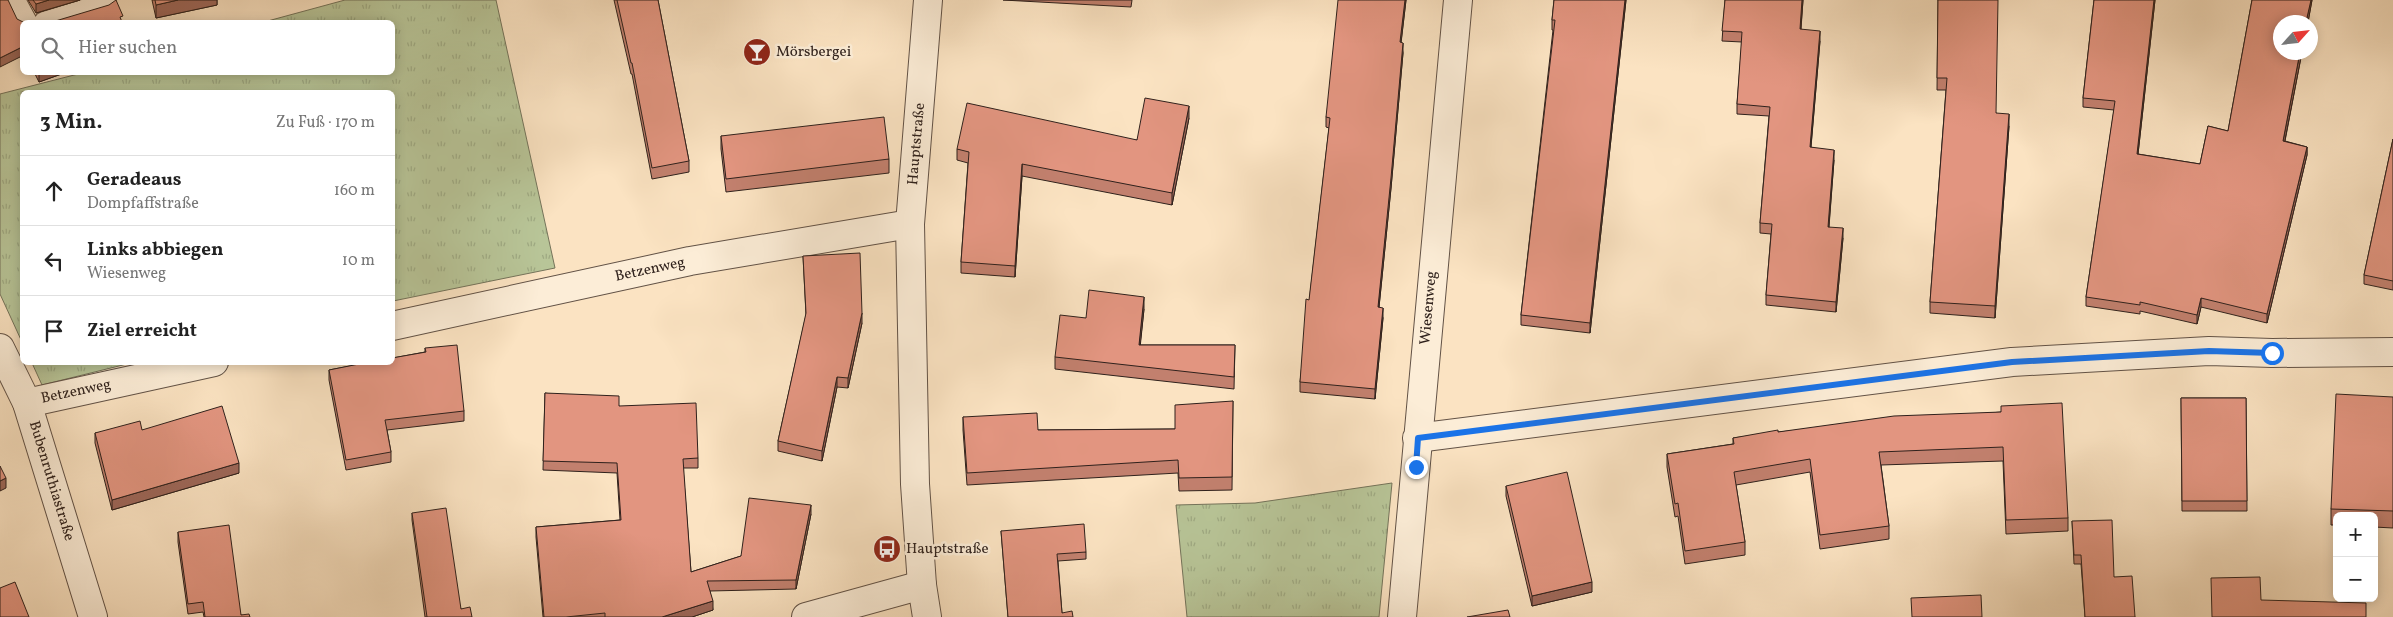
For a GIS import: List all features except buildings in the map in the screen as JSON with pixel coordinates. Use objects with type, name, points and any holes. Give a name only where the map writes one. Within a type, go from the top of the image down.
[{"type":"street","name":"Hauptstraße","points":[[927,617],[922,585],[915,484],[910,224],[928,0]]},
{"type":"street","name":"Wiesenweg","points":[[1402,617],[1458,0]]},
{"type":"street","name":"Betzenweg","points":[[395,325],[690,261],[910,224]]},
{"type":"street","name":"Bubenruthiastraße","points":[[0,348],[27,403],[93,617]]},
{"type":"street","points":[[1418,438],[2012,362],[2209,351],[2272,353],[2393,352]]},
{"type":"street","name":"Betzenweg","points":[[27,403],[200,365]]},
{"type":"street","points":[[806,617],[922,585]]},
{"type":"lane","points":[[15,0],[25,20]]},
{"type":"lane","points":[[50,20],[106,2]]},
{"type":"green space","points":[[345,0],[496,0],[555,268],[395,301],[395,90],[20,90],[20,338],[0,294],[0,94],[74,75],[395,75],[395,20],[271,20]]},
{"type":"green space","points":[[33,365],[123,365],[42,385]]},
{"type":"green space","points":[[1392,483],[1379,617],[1187,617],[1176,505],[1255,503]]},
{"type":"place","name":"Mörsbergei","points":[[757,52]]},
{"type":"place","name":"Hauptstraße","points":[[887,549]]},
{"type":"route","points":[[1416,467],[1418,438],[2012,362],[2209,351],[2272,353]]}]
